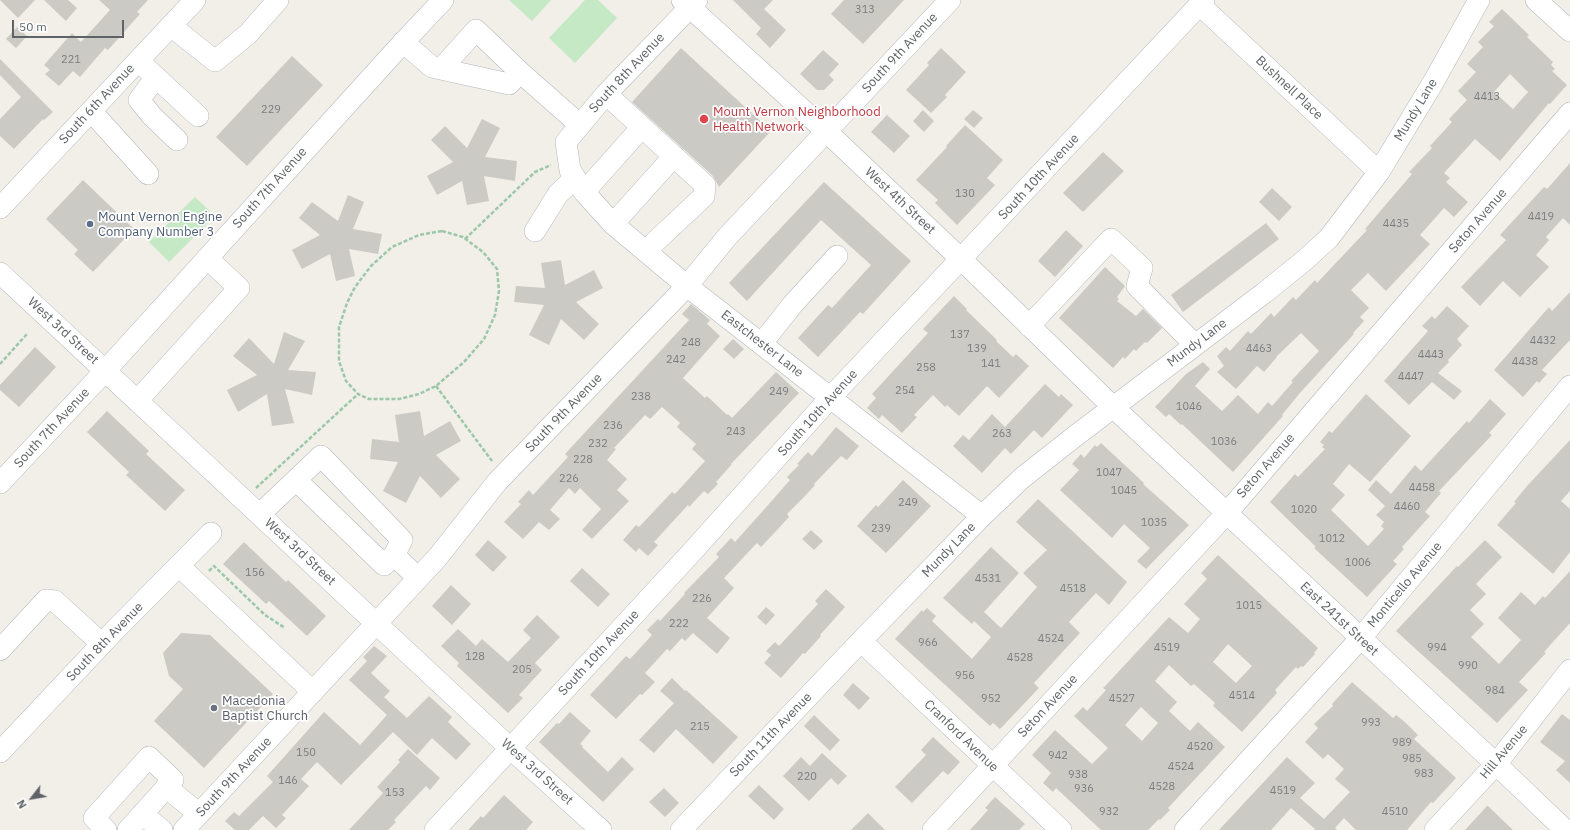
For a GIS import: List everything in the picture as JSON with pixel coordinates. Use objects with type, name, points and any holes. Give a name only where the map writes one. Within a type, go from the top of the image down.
[{"type":"street","name":"South 6th Avenue","points":[[0,208],[195,0]]},
{"type":"street","points":[[171,26],[215,61],[248,34],[278,0]]},
{"type":"street","name":"South 7th Avenue","points":[[0,483],[105,371],[403,42],[443,0]]},
{"type":"street","name":"South 9th Avenue","points":[[184,830],[437,558],[497,482],[687,286],[726,238],[950,0]]},
{"type":"street","name":"Mundy Lane","points":[[861,641],[982,516],[1022,478],[1293,269],[1329,238],[1380,172],[1434,80],[1478,0]]},
{"type":"street","points":[[1536,0],[1570,31]]},
{"type":"street","name":"West 4th Street","points":[[689,2],[962,260],[1113,408]]},
{"type":"street","name":"South 8th Avenue","points":[[568,154],[566,142],[606,94],[689,2]]},
{"type":"street","name":"Bushnell Place","points":[[1202,2],[1380,172]]},
{"type":"street","name":"South 10th Avenue","points":[[435,830],[691,553],[831,397],[962,260],[1202,2]]},
{"type":"street","points":[[441,69],[476,30],[520,72],[580,125]]},
{"type":"street","points":[[403,42],[432,67],[509,84],[520,72]]},
{"type":"street","points":[[138,61],[198,116]]},
{"type":"street","points":[[156,77],[139,100],[152,116],[177,140]]},
{"type":"street","points":[[606,94],[705,185],[704,196],[654,243]]},
{"type":"street","points":[[91,111],[148,174]]},
{"type":"street","name":"Seton Avenue","points":[[933,830],[1226,514],[1570,114]]},
{"type":"street","points":[[535,231],[558,194],[579,185],[642,127]]},
{"type":"street","name":"Eastchester Lane","points":[[568,154],[570,170],[579,185],[613,224],[687,286],[982,516]]},
{"type":"street","points":[[613,224],[674,156]]},
{"type":"street","points":[[1029,326],[1110,239],[1142,268],[1137,286],[1195,345]]},
{"type":"street","points":[[762,343],[793,304],[837,256]]},
{"type":"street","points":[[137,401],[239,288],[207,258]]},
{"type":"street","name":"West 3rd Street","points":[[0,273],[511,749],[601,830]]},
{"type":"street","name":"Monticello Avenue","points":[[1185,830],[1360,639],[1570,386]]},
{"type":"street","name":"East 241st Street","points":[[1113,408],[1565,830]]},
{"type":"street","points":[[260,514],[321,456],[402,540],[394,555],[384,565],[296,480]]},
{"type":"street","name":"South 8th Avenue","points":[[0,752],[102,644],[211,533]]},
{"type":"street","points":[[394,555],[418,578]]},
{"type":"street","points":[[179,566],[313,692]]},
{"type":"street","points":[[0,650],[46,600],[55,601],[102,644]]},
{"type":"street","name":"Cranford Avenue","points":[[861,641],[1061,830]]},
{"type":"street","name":"South 11th Avenue","points":[[681,830],[861,641]]},
{"type":"street","name":"Hill Avenue","points":[[1435,830],[1496,764],[1570,670]]},
{"type":"street","points":[[106,830],[94,818],[149,757],[173,780],[128,830]]},
{"type":"street","points":[[166,787],[199,814]]},
{"type":"street","points":[[142,814],[162,830]]},
{"type":"path","points":[[465,239],[535,172],[568,154]]},
{"type":"path","points":[[442,231],[465,239],[483,252],[497,269],[498,291],[495,315],[484,339],[464,362],[436,386],[419,394],[399,399],[368,399],[358,394],[346,381],[339,361],[339,327],[355,286],[371,266],[392,247],[418,235],[442,231]]},
{"type":"path","points":[[0,364],[27,334]]},
{"type":"path","points":[[436,386],[495,464]]},
{"type":"path","points":[[244,500],[358,394]]},
{"type":"path","points":[[198,583],[214,566],[265,614],[285,628]]},
{"type":"green space","points":[[509,0],[551,0],[532,21]]},
{"type":"green space","points":[[585,0],[598,0],[617,18],[575,63],[549,38]]},
{"type":"green space","points":[[195,197],[215,216],[169,262],[149,242]]},
{"type":"building","points":[[0,0],[35,0],[18,18]]},
{"type":"building","points":[[44,0],[68,0],[77,8],[66,21]]},
{"type":"building","points":[[99,0],[148,0],[137,12],[140,14],[108,50],[105,48],[80,77],[73,71],[59,86],[45,74],[50,70],[44,65],[72,33],[81,42],[110,10]]},
{"type":"building","points":[[733,0],[773,0],[764,9],[786,30],[770,48],[756,34],[761,28]]},
{"type":"building","points":[[844,0],[904,0],[863,44],[831,14]]},
{"type":"building","points":[[1502,9],[1529,35],[1527,37],[1553,62],[1551,65],[1555,69],[1552,71],[1567,85],[1550,104],[1549,103],[1500,161],[1475,139],[1444,173],[1450,178],[1446,182],[1468,202],[1454,217],[1444,208],[1420,235],[1430,244],[1386,291],[1368,273],[1351,290],[1369,308],[1360,317],[1364,321],[1299,394],[1282,415],[1283,416],[1233,472],[1182,424],[1181,425],[1169,414],[1166,417],[1155,407],[1186,374],[1203,362],[1210,369],[1195,386],[1222,411],[1238,395],[1258,414],[1268,402],[1272,406],[1293,382],[1291,381],[1319,351],[1301,333],[1276,357],[1264,372],[1257,366],[1236,389],[1217,372],[1224,366],[1217,356],[1226,347],[1230,351],[1248,331],[1251,334],[1271,313],[1274,317],[1293,297],[1296,300],[1315,280],[1317,283],[1367,230],[1365,229],[1412,174],[1409,172],[1432,148],[1430,146],[1452,122],[1449,119],[1467,100],[1458,91],[1476,72],[1467,64],[1483,47],[1478,42],[1494,26],[1489,22]],"holes":[[[1510,74],[1528,92],[1513,109],[1494,92]]]},
{"type":"building","points":[[17,27],[27,36],[16,48],[6,39]]},
{"type":"building","points":[[681,48],[771,131],[719,187],[713,176],[632,102]]},
{"type":"building","points":[[941,48],[966,72],[945,95],[947,97],[931,113],[906,90],[929,65],[927,63]]},
{"type":"building","points":[[823,50],[839,64],[829,75],[834,80],[824,90],[817,90],[800,74]]},
{"type":"building","points":[[292,56],[323,85],[247,166],[216,137]]},
{"type":"building","points":[[0,59],[53,112],[44,120],[43,119],[14,149],[0,136],[0,119],[21,97],[0,75]]},
{"type":"building","points":[[923,110],[934,121],[924,132],[913,121]]},
{"type":"building","points":[[973,110],[983,118],[974,128],[964,119]]},
{"type":"building","points":[[887,115],[910,136],[894,153],[871,132]]},
{"type":"building","points":[[482,119],[500,128],[485,157],[517,161],[515,181],[484,176],[489,201],[467,205],[462,181],[437,195],[427,176],[453,162],[431,140],[445,126],[467,148]]},
{"type":"building","points":[[965,125],[1003,160],[987,178],[995,185],[957,225],[935,203],[938,200],[916,180]]},
{"type":"building","points":[[1103,152],[1124,171],[1083,212],[1063,193]]},
{"type":"building","points":[[1570,163],[1570,225],[1563,218],[1546,237],[1549,240],[1536,255],[1549,267],[1520,297],[1503,281],[1480,306],[1461,287],[1506,240],[1500,235],[1544,187],[1547,189]]},
{"type":"building","name":"Mount Vernon Engine Company Number 3","points":[[83,180],[134,229],[93,272],[74,254],[78,250],[46,219]]},
{"type":"building","points":[[824,182],[911,261],[863,314],[860,312],[818,357],[798,338],[828,305],[832,308],[871,265],[821,220],[747,301],[729,283]]},
{"type":"building","points":[[1272,188],[1292,207],[1279,221],[1259,202]]},
{"type":"building","points":[[348,195],[364,202],[353,229],[382,234],[378,254],[349,249],[355,276],[336,281],[330,254],[302,269],[292,250],[320,235],[299,218],[312,202],[338,221]]},
{"type":"building","points":[[1266,223],[1279,239],[1183,312],[1171,295]]},
{"type":"building","points":[[1066,230],[1083,246],[1055,277],[1038,261]]},
{"type":"building","points":[[561,260],[565,285],[594,270],[603,288],[576,302],[599,324],[584,340],[561,319],[549,345],[529,335],[544,305],[514,302],[516,286],[545,288],[541,263]]},
{"type":"building","points":[[1105,267],[1125,286],[1117,297],[1119,299],[1117,301],[1136,316],[1143,309],[1162,328],[1147,343],[1145,342],[1136,351],[1134,349],[1125,359],[1123,357],[1113,368],[1059,318]]},
{"type":"building","points":[[1570,292],[1570,340],[1542,370],[1547,374],[1539,383],[1537,381],[1523,397],[1494,370],[1549,307],[1552,311]]},
{"type":"building","points":[[954,296],[1013,357],[1016,354],[1029,366],[999,398],[987,386],[959,416],[947,405],[945,407],[933,395],[914,415],[917,417],[902,433],[882,415],[879,419],[867,408],[876,398],[872,394],[928,333],[923,329]]},
{"type":"building","points":[[691,304],[710,320],[707,324],[720,336],[683,378],[705,398],[707,396],[732,418],[776,372],[799,393],[731,464],[716,482],[718,484],[708,494],[704,491],[689,507],[688,505],[654,542],[658,545],[648,556],[639,548],[636,552],[623,540],[636,525],[639,527],[672,492],[675,494],[705,461],[692,449],[696,444],[677,427],[680,423],[662,407],[650,419],[645,415],[614,448],[616,449],[607,460],[627,479],[617,490],[629,501],[592,539],[582,530],[601,509],[580,488],[575,494],[569,488],[550,510],[560,519],[549,530],[539,522],[523,539],[504,522],[521,504],[518,502],[529,490],[533,495],[568,457],[565,454],[689,320],[682,314]]},
{"type":"building","points":[[1447,306],[1469,326],[1457,339],[1462,345],[1438,373],[1462,391],[1454,400],[1432,382],[1409,405],[1384,381],[1428,331],[1422,326],[1432,316],[1435,319]]},
{"type":"building","points":[[284,332],[305,341],[288,370],[316,372],[312,395],[285,389],[294,423],[272,426],[267,394],[238,412],[227,390],[257,375],[233,356],[249,338],[274,364]]},
{"type":"building","points":[[733,339],[744,349],[734,359],[723,349]]},
{"type":"building","points":[[35,347],[56,367],[19,407],[0,390],[0,385]]},
{"type":"building","points":[[1045,384],[1059,397],[1061,394],[1073,405],[1042,438],[1034,430],[1011,454],[1005,448],[982,473],[953,446],[963,435],[969,440],[992,414],[1005,427]]},
{"type":"building","points":[[1366,394],[1411,436],[1370,482],[1349,464],[1333,484],[1345,495],[1331,510],[1368,546],[1384,529],[1381,526],[1384,522],[1376,515],[1385,506],[1368,490],[1376,480],[1391,494],[1415,465],[1421,471],[1467,421],[1469,423],[1490,399],[1506,414],[1489,433],[1492,435],[1439,491],[1441,493],[1425,512],[1430,516],[1402,547],[1404,549],[1393,561],[1397,564],[1367,597],[1314,548],[1316,547],[1270,502],[1295,474],[1298,477],[1325,449],[1322,447],[1324,445],[1320,442],[1329,431],[1332,433]]},
{"type":"building","points":[[107,411],[149,451],[146,454],[185,490],[165,511],[126,475],[129,472],[87,432]]},
{"type":"building","points":[[420,411],[424,436],[450,421],[461,441],[436,455],[460,479],[441,498],[420,476],[406,503],[383,491],[398,462],[370,459],[372,439],[399,442],[395,415]]},
{"type":"building","points":[[836,427],[859,446],[847,460],[841,456],[787,514],[789,517],[761,547],[757,543],[724,578],[734,588],[707,618],[730,638],[717,654],[693,633],[685,641],[682,638],[670,651],[667,649],[645,673],[655,682],[642,695],[640,694],[616,719],[590,695],[626,656],[630,659],[652,635],[647,630],[658,619],[660,621],[685,594],[684,593],[719,557],[716,554],[731,538],[735,542],[790,480],[787,477],[799,465],[797,464],[808,452],[812,456]]},
{"type":"building","points":[[1570,440],[1570,491],[1561,501],[1570,509],[1570,552],[1553,574],[1497,525],[1516,503],[1514,502],[1527,486]]},
{"type":"building","points":[[1101,443],[1144,483],[1143,484],[1189,525],[1146,569],[1137,561],[1150,548],[1124,524],[1112,538],[1060,490],[1079,470],[1072,464],[1081,454],[1084,458],[1095,445],[1097,447]]},
{"type":"building","points":[[903,480],[931,506],[886,553],[857,526],[876,505],[878,507]]},
{"type":"building","points":[[1038,499],[1127,582],[1109,605],[1096,593],[1069,622],[1080,633],[1034,683],[1039,688],[1000,729],[993,723],[990,726],[895,639],[922,610],[923,612],[927,608],[936,616],[932,621],[972,659],[991,637],[974,621],[972,624],[943,598],[991,547],[1019,573],[984,612],[1001,628],[1037,587],[1023,573],[1047,550],[1016,522]]},
{"type":"building","points":[[811,530],[823,541],[814,550],[802,539]]},
{"type":"building","points":[[488,540],[507,557],[493,572],[475,555]]},
{"type":"building","points":[[1485,540],[1502,557],[1476,584],[1486,594],[1470,610],[1484,624],[1471,637],[1499,664],[1521,640],[1498,618],[1521,592],[1535,605],[1543,596],[1545,598],[1570,571],[1570,623],[1544,652],[1546,653],[1519,682],[1528,690],[1497,723],[1396,631],[1457,566],[1458,567]]},
{"type":"building","points":[[244,542],[286,582],[288,580],[326,616],[307,636],[269,601],[266,604],[223,564]]},
{"type":"building","points":[[1218,555],[1318,648],[1314,653],[1315,654],[1303,667],[1301,666],[1298,669],[1296,667],[1275,690],[1277,693],[1242,732],[1213,706],[1215,703],[1194,684],[1191,686],[1169,665],[1155,681],[1177,702],[1169,711],[1190,731],[1198,722],[1225,747],[1168,808],[1170,810],[1148,830],[1101,830],[1056,788],[1053,792],[1043,783],[1051,773],[1032,755],[1055,730],[1092,764],[1108,748],[1074,716],[1083,707],[1087,711],[1106,690],[1103,688],[1169,617],[1188,633],[1200,619],[1184,604],[1207,579],[1201,573]],"holes":[[[1228,644],[1252,666],[1236,683],[1213,662]],[[1141,707],[1158,723],[1142,741],[1125,725]]]},
{"type":"building","points":[[582,568],[610,594],[598,607],[570,581]]},
{"type":"building","points":[[451,585],[471,604],[452,625],[432,606]]},
{"type":"building","points":[[826,589],[845,607],[805,654],[803,653],[781,678],[764,663],[771,655],[766,651],[775,642],[779,646],[818,604],[815,601]]},
{"type":"building","points":[[766,607],[775,615],[766,625],[757,617]]},
{"type":"building","points":[[537,615],[560,637],[535,663],[542,670],[519,695],[523,698],[508,713],[457,666],[459,663],[441,646],[458,629],[476,646],[482,639],[508,662],[531,638],[523,630]]},
{"type":"building","name":"Macedonia Baptist Church","points":[[181,633],[210,635],[273,694],[204,768],[154,721],[183,689],[169,676],[163,653]]},
{"type":"building","points":[[374,646],[387,656],[371,673],[390,691],[384,697],[407,718],[429,696],[452,717],[448,722],[471,744],[456,760],[432,738],[417,755],[393,732],[341,785],[317,762],[301,779],[309,786],[282,815],[286,818],[276,828],[263,816],[249,830],[235,830],[225,821],[234,812],[239,816],[273,782],[267,776],[324,712],[360,745],[387,715],[349,680],[367,661],[363,657]]},
{"type":"building","points":[[672,678],[738,737],[713,764],[676,729],[654,753],[639,740],[674,703],[660,691]]},
{"type":"building","points":[[1352,682],[1393,718],[1396,715],[1405,722],[1418,735],[1414,739],[1456,778],[1433,803],[1431,802],[1407,830],[1356,830],[1344,818],[1335,828],[1337,830],[1314,830],[1315,829],[1291,808],[1271,830],[1219,830],[1287,757],[1315,783],[1300,798],[1324,819],[1350,792],[1335,779],[1344,769],[1328,754],[1323,759],[1305,742],[1318,728],[1314,724],[1333,706],[1332,704]]},
{"type":"building","points":[[853,683],[870,698],[859,710],[843,695]]},
{"type":"building","points":[[570,712],[591,731],[580,744],[608,772],[622,757],[634,769],[603,802],[539,742]]},
{"type":"building","points":[[1562,714],[1570,720],[1570,783],[1556,770],[1565,761],[1540,742]]},
{"type":"building","points":[[814,715],[840,740],[830,751],[804,726]]},
{"type":"building","points":[[933,737],[960,762],[948,775],[943,771],[912,803],[895,787],[926,755],[921,750]]},
{"type":"building","points":[[408,749],[440,778],[430,790],[426,786],[394,820],[396,822],[388,830],[349,830],[383,793],[377,787],[400,762],[398,760]]},
{"type":"building","points":[[822,753],[847,776],[838,785],[831,778],[809,801],[783,776],[801,757],[810,766]]},
{"type":"building","points":[[759,785],[784,809],[774,820],[748,796]]},
{"type":"building","points":[[664,788],[679,803],[665,817],[649,802]]},
{"type":"building","points":[[504,795],[533,822],[526,830],[468,830],[481,816],[483,818]]},
{"type":"building","points":[[995,797],[1025,824],[1019,830],[970,830],[988,810],[985,808]]},
{"type":"building","points":[[1488,806],[1513,830],[1465,830]]},
{"type":"building","points":[[868,813],[885,830],[851,830]]},
{"type":"place","name":"Mount Vernon Neighborhood Health Network","points":[[704,119]]},
{"type":"place","name":"Mount Vernon Engine Company Number 3","points":[[90,224]]},
{"type":"place","name":"Macedonia Baptist Church","points":[[214,708]]}]
